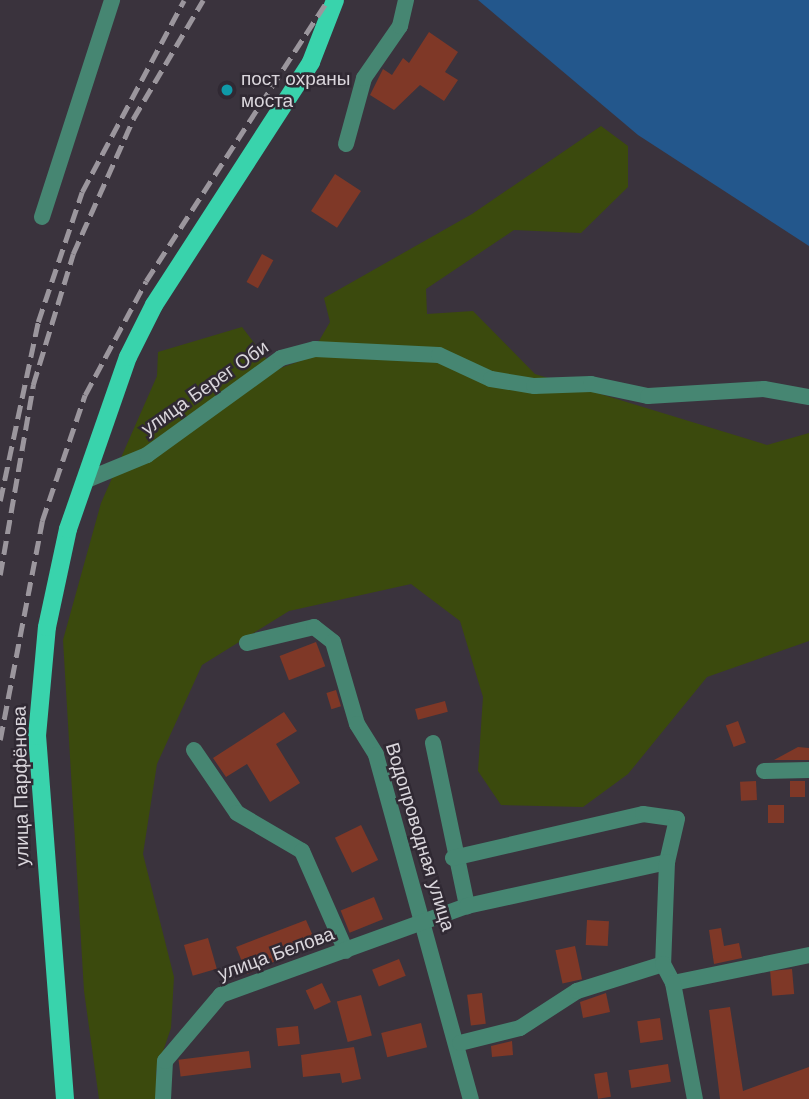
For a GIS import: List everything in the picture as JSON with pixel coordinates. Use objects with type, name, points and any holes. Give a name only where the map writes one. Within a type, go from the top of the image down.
[{"type":"main road","name":"улица Парфёнова","points":[[65,1099],[37,736],[47,627],[84,481],[128,357],[176,266],[314,56],[335,0]]},
{"type":"street","points":[[42,217],[112,0]]},
{"type":"street","points":[[346,144],[363,78],[400,26],[406,0]]},
{"type":"street","name":"улица Берег Оби","points":[[84,481],[147,454],[281,358],[315,349],[439,355],[491,379],[534,386],[591,384],[648,396],[764,389],[809,397]]},
{"type":"street","name":"Водопроводная улица","points":[[247,643],[314,627],[333,642],[357,724],[376,755],[460,1043],[471,1099]]},
{"type":"street","points":[[433,743],[453,858],[467,906]]},
{"type":"street","points":[[194,750],[237,813],[302,850],[346,951]]},
{"type":"street","points":[[764,771],[809,770]]},
{"type":"street","points":[[453,858],[643,814],[677,819],[667,862],[670,919],[663,964],[673,983],[695,1099]]},
{"type":"street","name":"улица Белова","points":[[163,1099],[165,1061],[221,995],[467,906],[667,862]]},
{"type":"street","points":[[673,983],[809,955]]},
{"type":"street","points":[[460,1043],[520,1028],[577,991],[663,964]]},
{"type":"green space","points":[[601,126],[628,146],[628,187],[581,233],[514,230],[426,289],[427,314],[473,311],[535,374],[767,445],[809,433],[809,641],[707,677],[628,774],[583,807],[501,805],[478,771],[483,697],[460,621],[411,584],[289,611],[202,665],[157,764],[143,854],[174,977],[171,1028],[156,1072],[159,1099],[99,1099],[84,991],[63,640],[101,503],[157,376],[158,352],[242,327],[275,370],[309,358],[330,322],[324,298],[472,214]]},
{"type":"water","points":[[478,0],[809,0],[809,246],[638,135]]},
{"type":"building","points":[[429,32],[458,52],[445,72],[458,80],[444,101],[420,85],[394,110],[370,95],[383,69],[392,75],[403,58],[409,63]]},
{"type":"building","points":[[335,174],[361,191],[337,228],[311,211]]},
{"type":"building","points":[[262,254],[273,260],[258,288],[246,282]]},
{"type":"building","points":[[316,642],[325,666],[289,680],[280,656]]},
{"type":"building","points":[[336,690],[341,706],[331,709],[326,693]]},
{"type":"building","points":[[445,701],[448,712],[418,720],[415,709]]},
{"type":"building","points":[[284,712],[297,731],[276,744],[300,783],[270,802],[247,764],[226,777],[213,758]]},
{"type":"building","points":[[738,721],[746,743],[734,747],[726,725]]},
{"type":"building","points":[[798,747],[809,748],[809,760],[774,760]]},
{"type":"building","points":[[756,781],[757,800],[741,801],[740,782]]},
{"type":"building","points":[[790,781],[805,781],[805,797],[790,797]]},
{"type":"building","points":[[768,805],[784,805],[784,823],[768,823]]},
{"type":"building","points":[[361,825],[378,860],[352,873],[335,838]]},
{"type":"building","points":[[374,897],[383,919],[350,933],[341,910]]},
{"type":"building","points":[[306,920],[316,943],[247,974],[236,947]]},
{"type":"building","points":[[587,920],[609,921],[608,946],[586,945]]},
{"type":"building","points":[[721,928],[724,946],[739,943],[742,958],[714,964],[709,930]]},
{"type":"building","points":[[208,938],[217,969],[193,976],[184,945]]},
{"type":"building","points":[[575,946],[582,979],[563,983],[555,950]]},
{"type":"building","points":[[399,959],[406,976],[379,987],[372,970]]},
{"type":"building","points":[[792,969],[794,994],[772,996],[770,971]]},
{"type":"building","points":[[322,983],[331,1002],[315,1010],[306,991]]},
{"type":"building","points":[[482,993],[486,1024],[471,1026],[467,995]]},
{"type":"building","points":[[606,993],[610,1012],[583,1018],[580,1002]]},
{"type":"building","points":[[361,995],[372,1036],[348,1042],[337,1001]]},
{"type":"building","points":[[730,1007],[743,1091],[809,1067],[809,1099],[720,1099],[709,1010]]},
{"type":"building","points":[[660,1018],[663,1040],[640,1043],[637,1021]]},
{"type":"building","points":[[421,1023],[427,1047],[387,1057],[381,1033]]},
{"type":"building","points":[[298,1026],[300,1044],[278,1046],[276,1028]]},
{"type":"building","points":[[512,1041],[513,1055],[492,1057],[491,1046]]},
{"type":"building","points":[[354,1047],[361,1079],[342,1083],[340,1073],[303,1077],[301,1055]]},
{"type":"building","points":[[249,1051],[251,1068],[181,1077],[179,1060]]},
{"type":"building","points":[[668,1064],[671,1082],[631,1088],[628,1070]]},
{"type":"building","points":[[607,1072],[611,1097],[598,1099],[594,1074]]},
{"type":"railway","points":[[0,501],[38,322],[82,192],[184,0]]},
{"type":"railway","points":[[0,575],[33,385],[73,254],[133,119],[203,0]]},
{"type":"railway","points":[[0,740],[42,521],[85,395],[146,281],[328,0]]},
{"type":"place","name":"пост охраны моста","points":[[227,90]]}]
